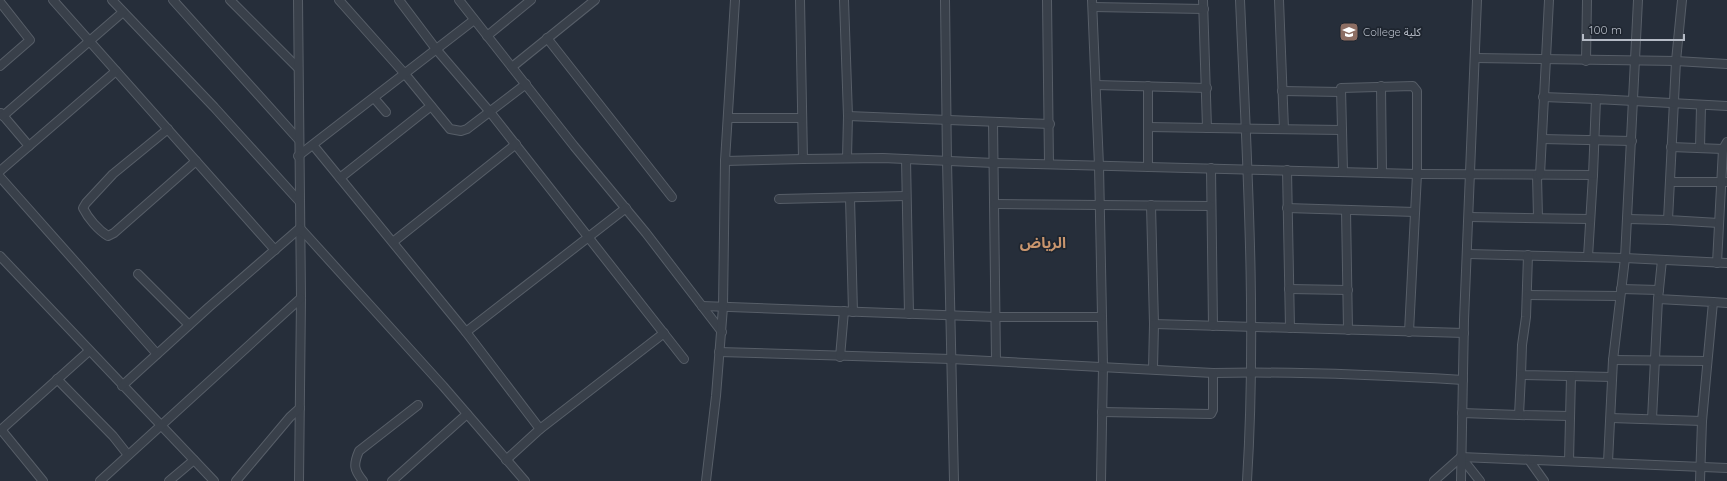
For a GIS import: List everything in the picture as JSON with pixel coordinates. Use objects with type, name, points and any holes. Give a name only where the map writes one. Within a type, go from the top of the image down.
[{"type":"street","points":[[53,0],[275,250]]},
{"type":"street","points":[[112,0],[299,201]]},
{"type":"street","points":[[173,0],[298,139]]},
{"type":"street","points":[[230,0],[298,68]]},
{"type":"street","points":[[298,0],[298,156],[301,298],[299,481]]},
{"type":"street","points":[[339,0],[450,129],[456,131],[467,129],[526,84]]},
{"type":"street","points":[[400,0],[436,49],[516,144],[684,358]]},
{"type":"street","points":[[459,0],[626,208],[722,332]]},
{"type":"street","points":[[487,36],[530,0]]},
{"type":"street","points":[[512,66],[595,0]]},
{"type":"street","points":[[706,481],[722,332],[725,161],[735,0]]},
{"type":"street","points":[[800,0],[803,159]]},
{"type":"street","points":[[844,0],[848,116],[847,158]]},
{"type":"street","points":[[946,0],[946,120],[954,481]]},
{"type":"street","points":[[1047,0],[1050,124],[1049,164]]},
{"type":"street","points":[[1203,0],[1207,88],[1207,128]]},
{"type":"street","points":[[1240,0],[1252,327],[1247,481]]},
{"type":"street","points":[[1279,0],[1284,130]]},
{"type":"street","points":[[1460,481],[1476,0]]},
{"type":"street","points":[[1538,218],[1549,0]]},
{"type":"street","points":[[1586,0],[1586,61]]},
{"type":"street","points":[[1608,462],[1613,360],[1625,258],[1628,218],[1638,0]]},
{"type":"street","points":[[1668,220],[1676,62],[1682,0]]},
{"type":"street","points":[[1101,481],[1103,366],[1099,166],[1093,3],[1204,9]]},
{"type":"street","points":[[0,66],[30,40],[3,4]]},
{"type":"street","points":[[29,146],[2,114],[123,12]]},
{"type":"street","points":[[298,156],[474,20]]},
{"type":"street","points":[[547,38],[672,197]]},
{"type":"street","points":[[1475,58],[1727,64]]},
{"type":"street","points":[[0,171],[116,71]]},
{"type":"street","points":[[1096,85],[1207,88]]},
{"type":"street","points":[[1148,86],[1148,167]]},
{"type":"street","points":[[1381,86],[1382,172]]},
{"type":"street","points":[[1343,171],[1341,88],[1414,86],[1417,91],[1417,174],[1410,332]]},
{"type":"street","points":[[1282,91],[1341,92]]},
{"type":"street","points":[[374,98],[386,112]]},
{"type":"street","points":[[1543,98],[1675,102],[1701,106],[1727,106]]},
{"type":"street","points":[[1588,257],[1596,99]]},
{"type":"street","points":[[340,178],[431,106]]},
{"type":"street","points":[[1700,148],[1701,106]]},
{"type":"street","points":[[848,116],[1050,124]]},
{"type":"street","points":[[728,118],[802,118]]},
{"type":"street","points":[[993,122],[996,361]]},
{"type":"street","points":[[1148,127],[1342,130]]},
{"type":"street","points":[[168,129],[113,174],[86,203],[83,208],[86,215],[102,232],[108,236],[114,233],[196,161]]},
{"type":"street","points":[[1542,139],[1632,141]]},
{"type":"street","points":[[393,242],[516,144]]},
{"type":"street","points":[[313,145],[466,332],[540,429]]},
{"type":"street","points":[[1671,147],[1700,148],[1725,145],[1724,182],[1719,224],[1717,263]]},
{"type":"street","points":[[725,161],[847,158],[906,159],[994,163],[1417,174],[1593,176]]},
{"type":"street","points":[[906,159],[909,314]]},
{"type":"street","points":[[1210,168],[1213,326]]},
{"type":"street","points":[[1287,170],[1290,328]]},
{"type":"street","points":[[0,177],[157,354]]},
{"type":"street","points":[[1670,182],[1724,182]]},
{"type":"street","points":[[779,199],[906,196]]},
{"type":"street","points":[[850,198],[853,312]]},
{"type":"street","points":[[995,204],[1211,206]]},
{"type":"street","points":[[1151,205],[1154,324],[1153,369]]},
{"type":"street","points":[[466,332],[626,208]]},
{"type":"street","points":[[1288,208],[1415,212]]},
{"type":"street","points":[[1346,210],[1348,330]]},
{"type":"street","points":[[1469,217],[1590,219]]},
{"type":"street","points":[[1628,218],[1719,224]]},
{"type":"street","points":[[122,386],[300,228]]},
{"type":"street","points":[[300,228],[526,481]]},
{"type":"street","points":[[1468,254],[1625,258],[1727,263]]},
{"type":"street","points":[[1519,415],[1527,295],[1528,255]]},
{"type":"street","points":[[0,256],[214,481]]},
{"type":"street","points":[[1652,419],[1654,360],[1662,260]]},
{"type":"street","points":[[138,274],[189,325]]},
{"type":"street","points":[[1289,289],[1348,290]]},
{"type":"street","points":[[1527,295],[1621,293],[1659,294],[1727,303]]},
{"type":"street","points":[[100,481],[301,298]]},
{"type":"street","points":[[1700,481],[1702,421],[1713,302]]},
{"type":"street","points":[[702,306],[723,308],[996,317],[1102,317]]},
{"type":"street","points":[[840,357],[844,311]]},
{"type":"street","points":[[1154,324],[1464,333]]},
{"type":"street","points":[[506,460],[540,429],[664,333]]},
{"type":"street","points":[[40,480],[3,430],[89,351]]},
{"type":"street","points":[[720,352],[840,357],[951,359],[1213,373],[1251,372],[1390,376],[1463,380]]},
{"type":"street","points":[[1613,360],[1707,361]]},
{"type":"street","points":[[1102,412],[1211,414],[1214,410],[1213,373]]},
{"type":"street","points":[[1521,374],[1612,377]]},
{"type":"street","points":[[1569,461],[1571,376]]},
{"type":"street","points":[[57,379],[113,436],[128,455]]},
{"type":"street","points":[[363,481],[355,471],[356,459],[359,451],[418,405]]},
{"type":"street","points":[[236,481],[290,417],[300,408]]},
{"type":"street","points":[[1462,413],[1570,416]]},
{"type":"street","points":[[392,481],[466,414]]},
{"type":"street","points":[[1611,418],[1702,421]]},
{"type":"street","points":[[1461,457],[1480,481]]},
{"type":"street","points":[[1434,481],[1461,457],[1727,468]]},
{"type":"street","points":[[169,481],[194,460]]},
{"type":"street","points":[[1529,460],[1544,481]]},
{"type":"place","name":"College كلية","points":[[1349,32]]},
{"type":"district","name":"الرياض","points":[[1043,243]]}]
